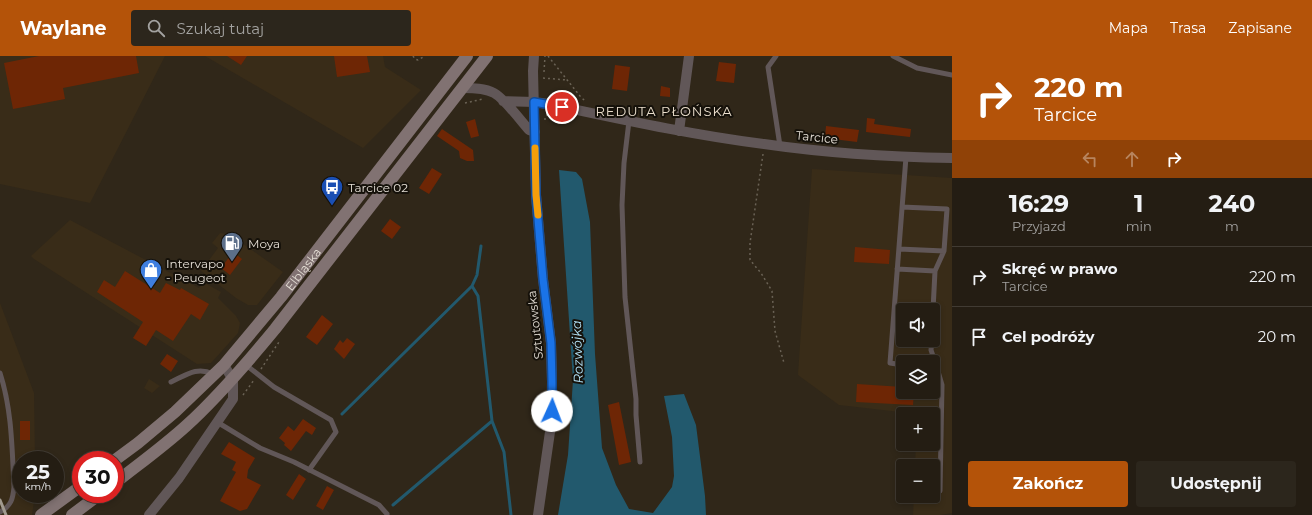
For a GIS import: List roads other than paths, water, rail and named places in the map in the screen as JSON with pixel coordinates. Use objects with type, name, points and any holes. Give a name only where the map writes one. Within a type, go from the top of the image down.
[{"type":"main road","name":"Elbląska","points":[[124,453],[175,412],[224,365],[281,296],[467,56]]},
{"type":"main road","name":"Elbląska","points":[[124,476],[186,427],[246,365],[487,56]]},
{"type":"main road","points":[[41,515],[72,493]]},
{"type":"main road","points":[[74,513],[88,503]]},
{"type":"street","name":"Sztutowska","points":[[529,56],[533,71]]},
{"type":"street","name":"Sztutowska","points":[[534,56],[533,71],[536,195],[543,279],[551,343],[552,382],[551,425],[538,515]]},
{"type":"street","points":[[680,131],[689,56]]},
{"type":"street","points":[[463,88],[480,89],[494,93],[529,130],[534,132]]},
{"type":"street","name":"Tarcice","points":[[503,101],[534,102],[680,131],[764,144],[840,153],[952,158]]},
{"type":"street","points":[[149,515],[180,478],[233,399],[232,380],[224,365]]},
{"type":"lane","points":[[776,56],[768,67],[780,146]]},
{"type":"lane","points":[[893,56],[918,68],[952,76]]},
{"type":"lane","points":[[629,121],[622,198],[624,281],[636,399],[640,462]]},
{"type":"lane","points":[[896,363],[890,363],[906,157]]},
{"type":"lane","points":[[902,207],[947,209],[944,251],[935,271],[933,303]]},
{"type":"lane","points":[[899,249],[944,251]]},
{"type":"lane","points":[[897,269],[935,271]]},
{"type":"lane","points":[[246,365],[274,387],[331,420],[336,432],[310,470]]},
{"type":"lane","points":[[171,382],[197,370],[214,375]]},
{"type":"lane","points":[[0,373],[10,416],[14,496],[10,505],[0,512]]},
{"type":"lane","points":[[940,380],[942,385],[940,491]]},
{"type":"lane","points":[[217,422],[260,448],[310,470],[379,504],[387,514]]},
{"type":"water","name":"Rozwójka","points":[[559,170],[576,172],[582,179],[590,222],[595,354],[602,448],[616,485],[629,509],[653,513],[672,487],[674,476],[672,437],[664,396],[684,394],[696,425],[706,515],[558,515],[568,455],[573,380]]},
{"type":"waterway","points":[[481,246],[477,275],[472,286],[478,296],[492,421],[504,452],[511,515]]},
{"type":"waterway","points":[[342,414],[472,286]]},
{"type":"waterway","points":[[393,505],[492,421]]},
{"type":"railway","points":[[0,500],[6,515]]},
{"type":"place","name":"Tarcice 02","points":[[332,206]]},
{"type":"place","name":"Moya","points":[[232,262]]},
{"type":"place","name":"Intervapo - Peugeot","points":[[151,290]]},
{"type":"district","name":"REDUTA PŁOŃSKA","points":[[664,111]]}]
